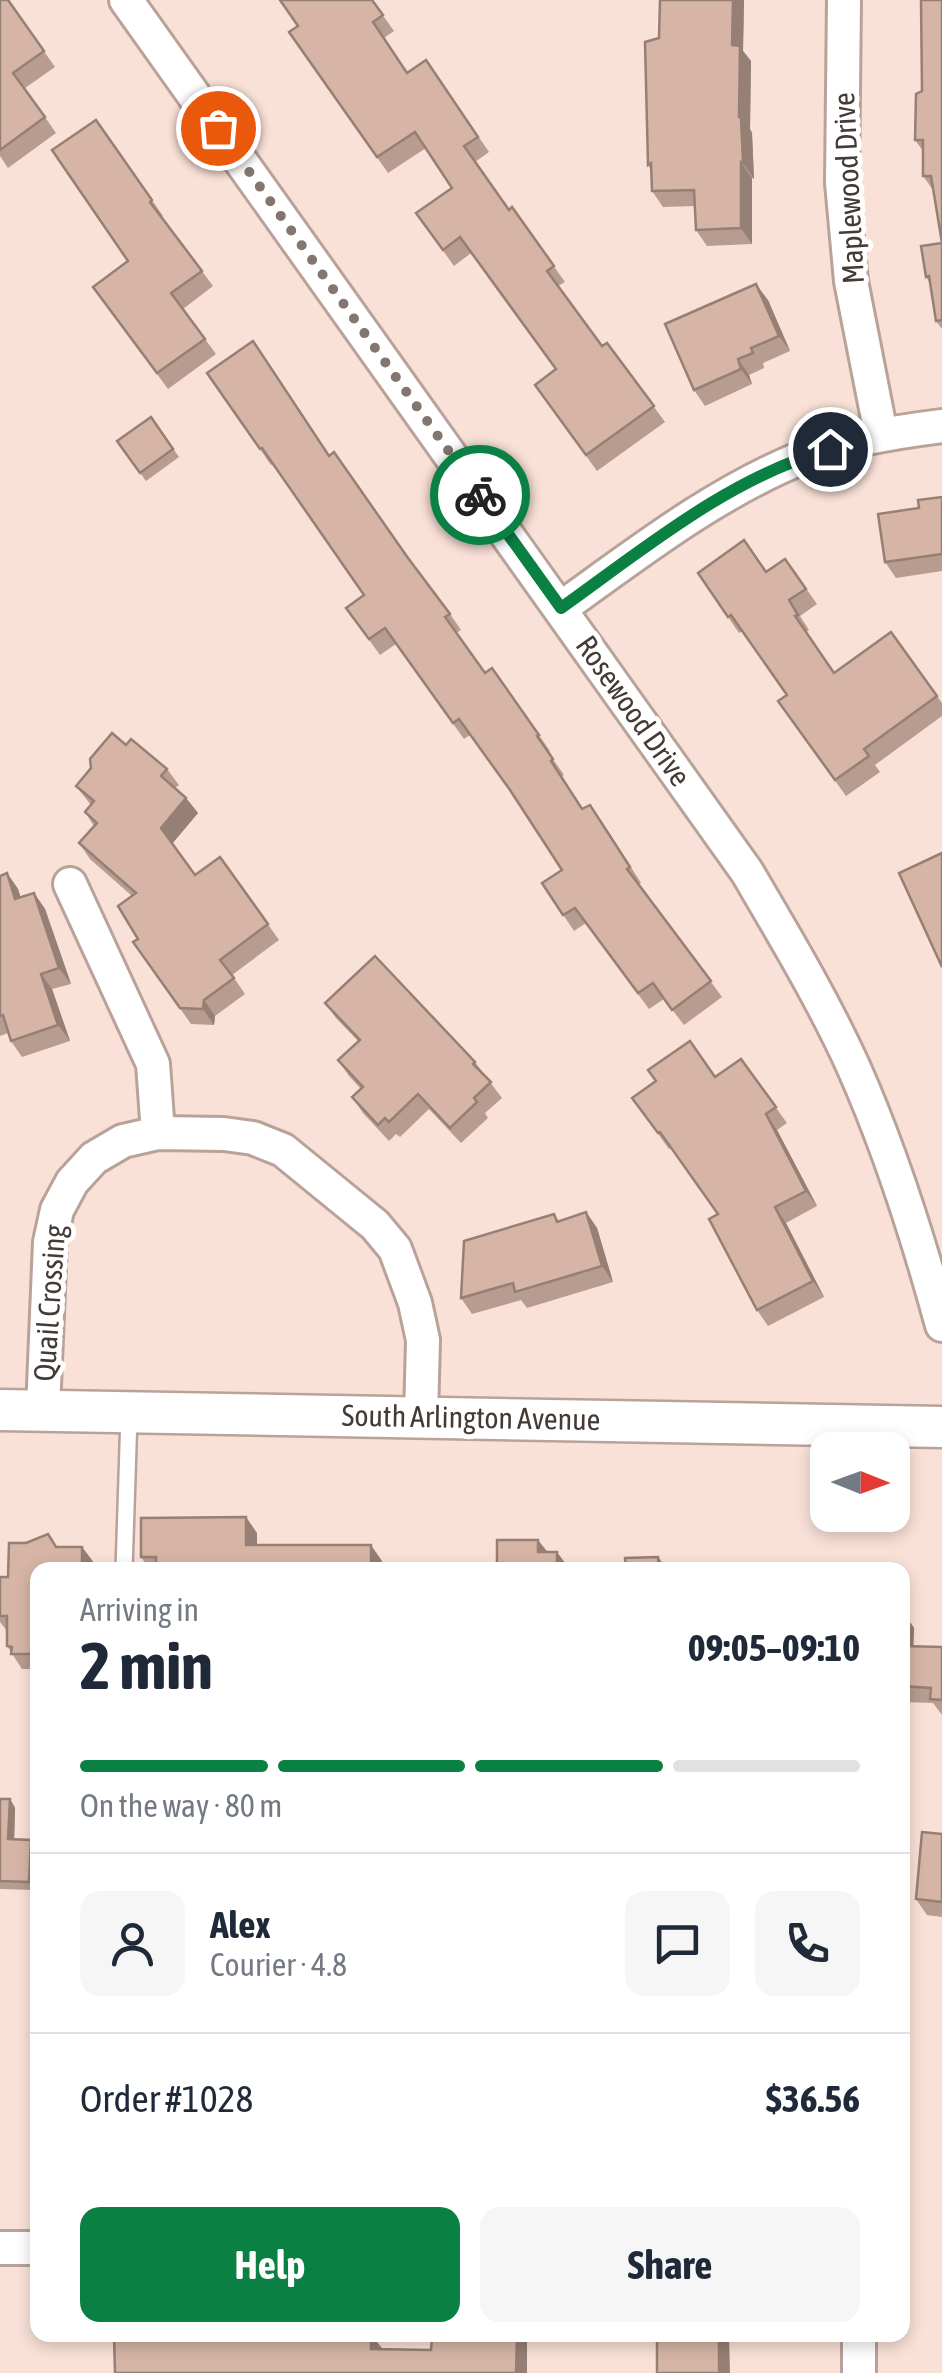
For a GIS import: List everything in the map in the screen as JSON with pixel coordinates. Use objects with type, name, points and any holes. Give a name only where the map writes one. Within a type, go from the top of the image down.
[{"type":"street","name":"Rosewood Drive","points":[[126,0],[746,872],[806,972],[853,1066],[897,1175],[942,1325]]},
{"type":"street","name":"Maplewood Drive","points":[[844,0],[842,183],[851,282],[882,434]]},
{"type":"street","points":[[561,608],[736,488],[804,457],[882,434],[942,426]]},
{"type":"street","points":[[70,884],[153,1064],[158,1133]]},
{"type":"street","name":"Quail Crossing","points":[[43,1410],[50,1242],[57,1210],[72,1182],[94,1158],[123,1141],[158,1133],[224,1134],[253,1138],[282,1150],[375,1225],[395,1249],[424,1340],[421,1416]]},
{"type":"street","name":"South Arlington Avenue","points":[[0,1410],[942,1427]]},
{"type":"street","points":[[0,2248],[30,2248]]},
{"type":"street","points":[[859,2342],[859,2373]]},
{"type":"lane","points":[[124,1562],[129,1411]]},
{"type":"building","points":[[0,0],[8,0],[44,51],[13,73],[45,117],[0,150]]},
{"type":"building","points":[[280,0],[372,0],[383,15],[373,22],[407,73],[426,60],[478,137],[464,146],[554,266],[547,271],[602,346],[607,343],[654,406],[586,455],[535,385],[556,369],[460,237],[443,250],[416,213],[452,188],[415,132],[377,157],[289,32],[298,26]]},
{"type":"building","points":[[660,0],[733,0],[732,45],[740,46],[741,228],[696,230],[694,190],[652,191],[645,42],[659,38]]},
{"type":"building","points":[[921,0],[942,0],[942,243],[931,176],[923,176],[923,140],[915,140],[916,94],[922,91]]},
{"type":"building","points":[[96,120],[202,271],[171,293],[205,339],[157,373],[93,287],[128,261],[52,150]]},
{"type":"building","points":[[942,243],[942,320],[936,321],[921,246]]},
{"type":"building","points":[[756,284],[779,336],[751,348],[753,353],[738,359],[741,369],[694,390],[665,324]]},
{"type":"building","points":[[253,341],[329,456],[334,452],[450,614],[445,617],[485,673],[492,668],[539,735],[582,809],[590,805],[630,867],[627,869],[711,981],[672,1010],[653,983],[638,993],[575,908],[563,915],[542,883],[562,870],[510,790],[459,719],[453,723],[385,628],[369,639],[346,608],[364,595],[207,373]]},
{"type":"building","points":[[151,417],[173,449],[140,473],[117,441]]},
{"type":"building","points":[[942,497],[942,554],[885,562],[878,514],[919,508],[918,500]]},
{"type":"building","points":[[744,540],[766,572],[785,559],[806,589],[789,600],[798,615],[795,616],[834,673],[891,632],[937,696],[864,749],[869,756],[835,780],[778,701],[787,695],[698,573]]},
{"type":"building","points":[[112,733],[126,745],[131,739],[167,769],[161,776],[186,798],[161,828],[195,875],[220,857],[268,924],[220,960],[234,978],[204,1000],[203,1009],[180,1008],[133,942],[138,939],[118,906],[136,893],[79,843],[97,823],[85,812],[94,801],[76,786],[91,768],[90,759]]},
{"type":"building","points":[[942,853],[942,967],[899,873]]},
{"type":"building","points":[[7,873],[15,899],[34,893],[59,968],[41,974],[58,1025],[11,1041],[3,1015],[0,1016],[0,876]]},
{"type":"building","points":[[375,956],[491,1082],[450,1128],[418,1094],[389,1122],[385,1118],[378,1125],[352,1097],[363,1087],[338,1060],[360,1040],[325,1003]]},
{"type":"building","points":[[690,1041],[715,1077],[741,1059],[776,1107],[766,1114],[806,1191],[775,1207],[813,1281],[757,1310],[709,1219],[718,1214],[632,1098],[656,1081],[648,1070]]},
{"type":"building","points":[[586,1212],[602,1266],[515,1292],[513,1283],[461,1298],[464,1241],[554,1214],[557,1222]]},
{"type":"building","points":[[246,1517],[246,1545],[371,1545],[371,1562],[156,1562],[156,1557],[141,1557],[141,1518]]},
{"type":"building","points":[[48,1534],[56,1547],[82,1547],[82,1562],[30,1562],[30,1654],[11,1654],[12,1647],[7,1646],[7,1616],[0,1616],[0,1577],[8,1577],[9,1543],[26,1543]]},
{"type":"building","points":[[497,1540],[538,1540],[538,1552],[557,1552],[557,1562],[497,1562]]},
{"type":"building","points":[[658,1557],[658,1562],[625,1562],[625,1558]]},
{"type":"building","points":[[910,1646],[942,1647],[942,1700],[930,1699],[931,1688],[910,1687]]},
{"type":"building","points":[[0,1799],[10,1799],[8,1839],[30,1840],[29,1882],[0,1881]]},
{"type":"building","points":[[922,1832],[942,1834],[942,1902],[916,1899]]},
{"type":"building","points":[[114,2342],[371,2342],[371,2349],[431,2350],[432,2342],[517,2342],[516,2373],[115,2373]]},
{"type":"building","points":[[657,2342],[719,2342],[719,2373],[657,2373]]},
{"type":"way so far","points":[[218,128],[480,495]]},
{"type":"route","points":[[480,495],[561,608],[736,488],[830,449]]}]
